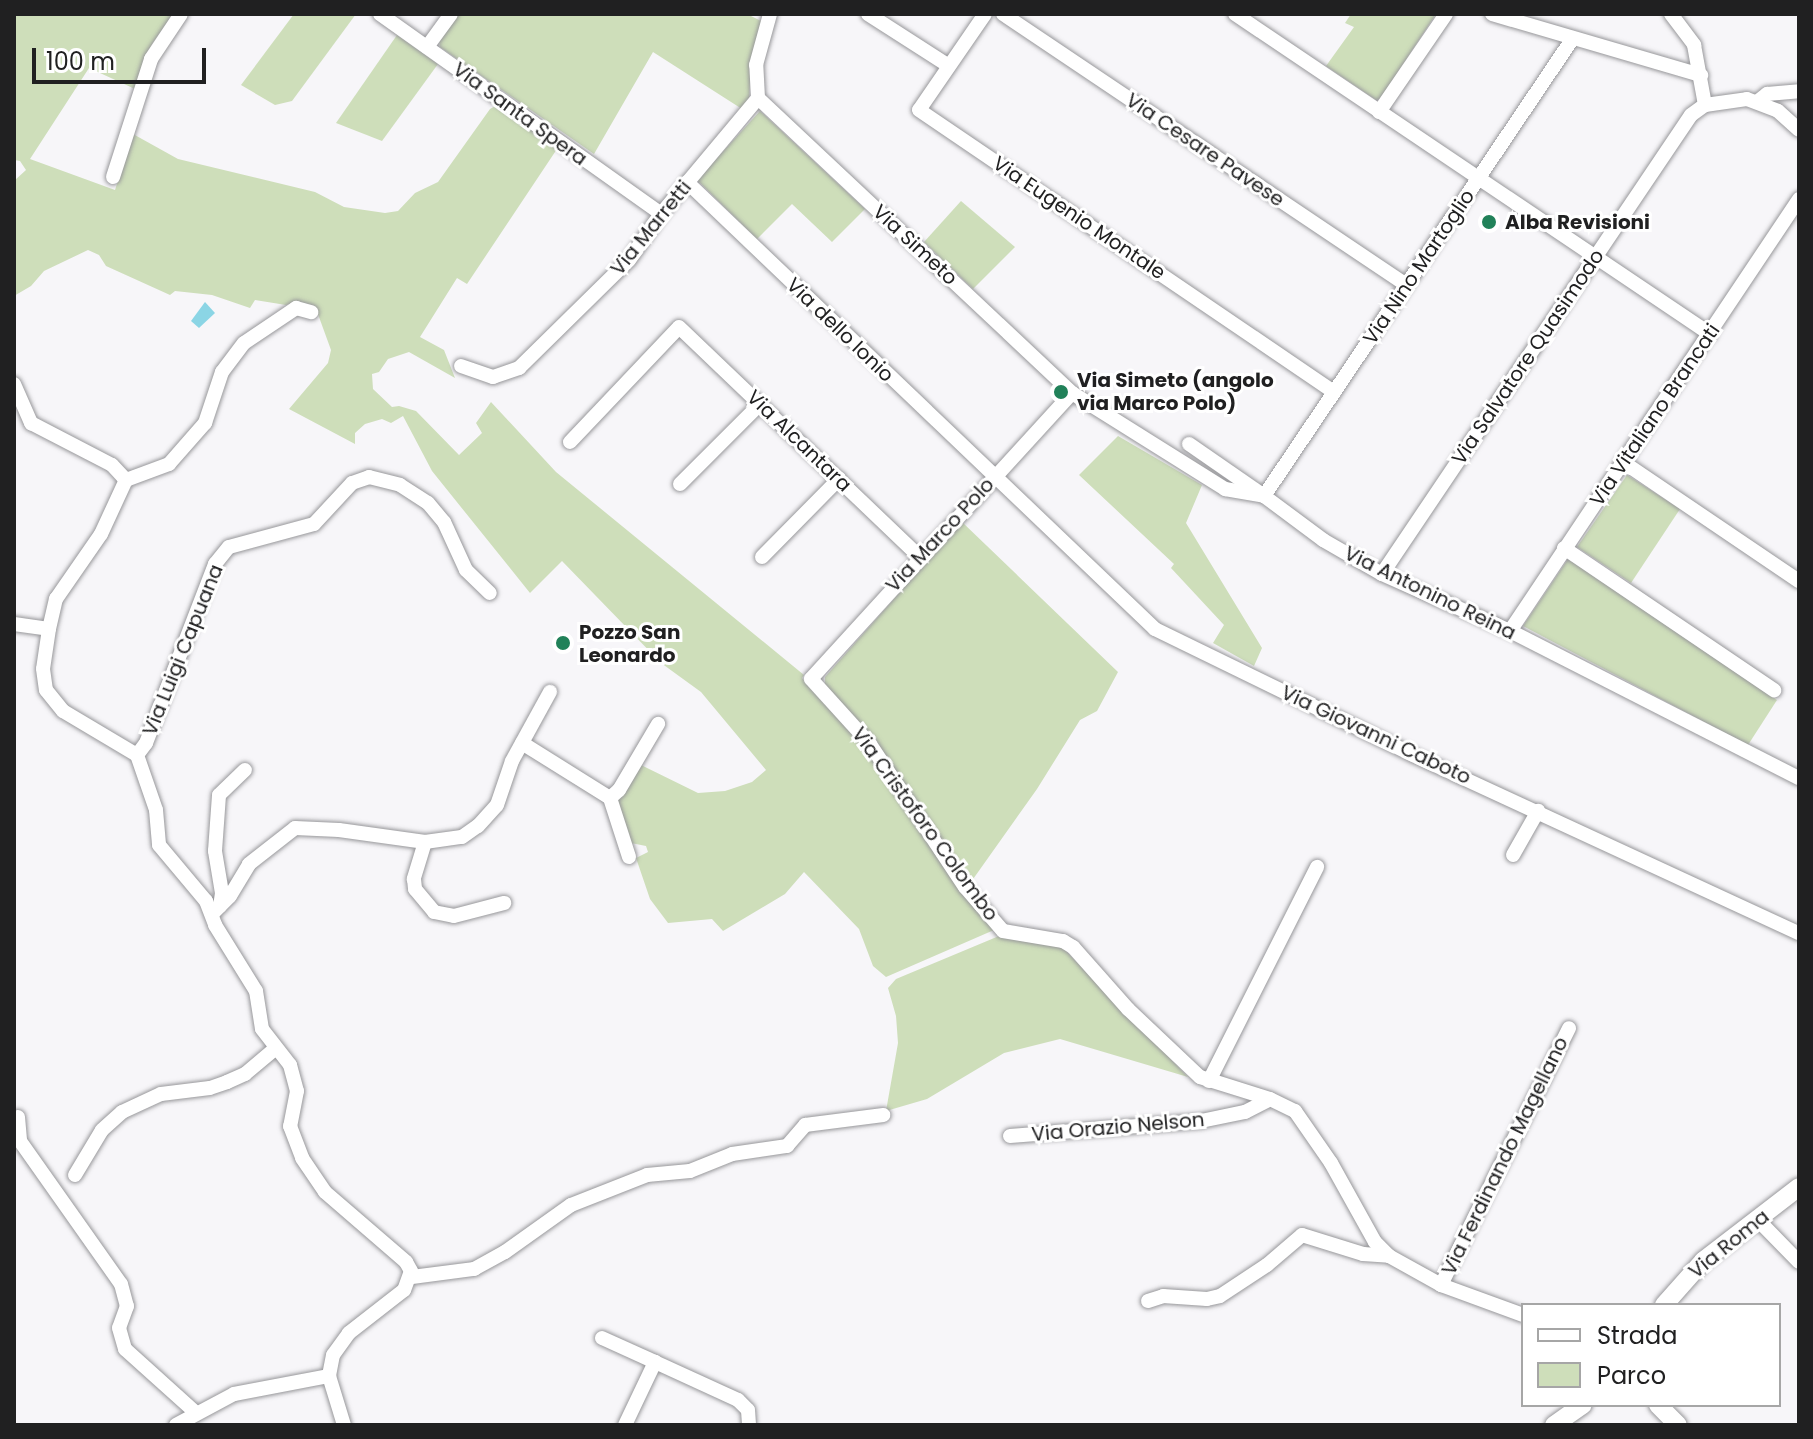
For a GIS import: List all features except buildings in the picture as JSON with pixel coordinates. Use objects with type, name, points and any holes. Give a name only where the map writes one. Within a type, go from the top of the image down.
[{"type":"main road","name":"Via Roma","points":[[1666,1303],[1703,1261],[1759,1221],[1799,1187]]},
{"type":"main road","points":[[1554,1425],[1580,1407]]},
{"type":"main road","points":[[1660,1407],[1678,1425]]},
{"type":"street","points":[[113,177],[151,59],[181,14]]},
{"type":"street","name":"Via Santa Spera","points":[[380,14],[661,214]]},
{"type":"street","points":[[427,47],[451,14]]},
{"type":"street","points":[[758,98],[756,65],[770,14]]},
{"type":"street","points":[[868,14],[949,66]]},
{"type":"street","name":"Via Eugenio Montale","points":[[985,14],[919,110],[1334,392]]},
{"type":"street","name":"Via Cesare Pavese","points":[[1003,14],[1406,285]]},
{"type":"street","points":[[1235,14],[1710,334]]},
{"type":"street","points":[[1379,112],[1446,14]]},
{"type":"street","points":[[1492,14],[1701,75]]},
{"type":"street","points":[[1671,14],[1694,45],[1705,105],[1747,99],[1778,111],[1799,130]]},
{"type":"street","name":"Via Nino Martoglio","points":[[1264,496],[1573,38]]},
{"type":"street","points":[[1757,102],[1767,94],[1799,91]]},
{"type":"street","name":"Via Marretti","points":[[461,366],[493,377],[519,368],[629,260],[661,214],[758,98]]},
{"type":"street","name":"Via Simeto","points":[[758,98],[1072,393]]},
{"type":"street","name":"Via Salvatore Quasimodo","points":[[1382,574],[1691,115],[1705,105]]},
{"type":"street","name":"Via dello Ionio","points":[[687,182],[993,477]]},
{"type":"street","name":"Via Vitaliano Brancati","points":[[1510,631],[1799,199]]},
{"type":"street","points":[[216,910],[159,845],[156,810],[137,755],[63,711],[52,700],[44,680],[49,629],[56,599],[101,534],[126,480],[169,464],[205,423],[222,372],[244,343],[296,308],[311,312]]},
{"type":"street","name":"Via Alcantara","points":[[570,442],[679,327],[919,556]]},
{"type":"street","points":[[14,384],[31,423],[112,465],[126,480]]},
{"type":"street","name":"Via Marco Polo","points":[[811,679],[919,556],[1072,393]]},
{"type":"street","name":"Via Antonino Reina","points":[[1072,393],[1225,489],[1264,496],[1323,540],[1382,574],[1510,631],[1799,778]]},
{"type":"street","points":[[680,484],[760,404]]},
{"type":"street","points":[[1189,444],[1264,496]]},
{"type":"street","points":[[1623,462],[1799,581]]},
{"type":"street","name":"Via Luigi Capuana","points":[[137,755],[146,743],[215,564],[229,547],[314,524],[352,483],[369,477],[400,485],[428,503],[444,522],[466,570],[490,593]]},
{"type":"street","name":"Via Giovanni Caboto","points":[[993,477],[1155,629],[1413,755],[1799,933]]},
{"type":"street","points":[[762,557],[839,479]]},
{"type":"street","points":[[1564,548],[1774,690]]},
{"type":"street","points":[[14,624],[49,629]]},
{"type":"street","name":"Via Cristoforo Colombo","points":[[811,679],[870,744],[965,887],[1003,931],[1063,941],[1073,947],[1128,1009],[1200,1077],[1270,1099],[1295,1111],[1309,1128],[1375,1242],[1389,1256],[1441,1285],[1521,1314]]},
{"type":"street","points":[[216,910],[249,864],[295,828],[339,830],[425,842],[462,837],[491,814],[522,743],[550,692]]},
{"type":"street","points":[[610,798],[619,790],[658,724]]},
{"type":"street","points":[[522,743],[610,798],[629,857]]},
{"type":"street","points":[[245,770],[219,795],[215,851],[222,893],[215,925],[231,946],[256,991],[259,1020],[275,1049],[290,1065],[297,1091],[290,1126],[302,1158],[325,1192],[406,1262],[412,1277]]},
{"type":"street","points":[[1513,855],[1538,811]]},
{"type":"street","points":[[425,842],[414,879],[415,889],[434,912],[454,916],[504,903]]},
{"type":"street","points":[[1209,1081],[1317,867]]},
{"type":"street","name":"Via Ferdinando Magellano","points":[[1441,1285],[1569,1028]]},
{"type":"street","points":[[75,1175],[102,1130],[122,1112],[161,1094],[210,1088],[227,1082],[245,1074],[275,1049]]},
{"type":"street","name":"Via Orazio Nelson","points":[[1010,1136],[1201,1121],[1245,1112],[1270,1099]]},
{"type":"street","points":[[412,1277],[474,1269],[505,1252],[571,1205],[647,1175],[690,1171],[732,1154],[787,1146],[805,1125],[883,1115]]},
{"type":"street","points":[[18,1117],[20,1141],[121,1284],[127,1306],[119,1328],[125,1349],[195,1412]]},
{"type":"street","points":[[1759,1221],[1799,1262]]},
{"type":"street","points":[[1148,1301],[1163,1296],[1207,1299],[1220,1296],[1267,1265],[1302,1235],[1363,1254],[1389,1256]]},
{"type":"street","points":[[344,1425],[329,1376],[339,1345],[404,1290],[412,1277]]},
{"type":"street","points":[[602,1338],[738,1400],[748,1410],[749,1425]]},
{"type":"street","points":[[625,1425],[655,1362]]},
{"type":"street","points":[[176,1425],[195,1412],[234,1394],[329,1376]]},
{"type":"green space","points":[[14,14],[173,14],[152,44],[135,89],[89,68],[30,159],[115,190],[133,134],[178,159],[315,192],[344,207],[385,213],[398,211],[415,193],[438,182],[490,109],[497,105],[557,149],[467,284],[457,278],[420,337],[444,350],[455,378],[409,352],[388,359],[379,372],[372,374],[373,389],[392,407],[416,411],[459,455],[482,433],[476,423],[491,402],[556,472],[804,675],[802,678],[868,749],[994,930],[886,977],[873,966],[859,929],[804,872],[785,894],[723,931],[712,919],[668,923],[650,899],[636,858],[648,852],[646,846],[631,843],[617,803],[619,796],[641,765],[698,793],[725,791],[752,782],[766,770],[701,692],[661,663],[562,561],[530,593],[432,471],[403,416],[391,423],[382,419],[365,424],[355,433],[355,444],[289,409],[328,363],[331,350],[315,306],[298,301],[286,305],[255,300],[250,308],[212,295],[175,291],[170,295],[106,266],[99,255],[88,250],[44,271],[31,286],[14,296],[14,181],[26,170],[20,161],[14,160]]},
{"type":"green space","points":[[294,14],[356,14],[292,101],[275,105],[241,85]]},
{"type":"green space","points":[[458,14],[747,14],[763,22],[751,65],[749,100],[742,109],[653,52],[594,154],[440,47],[439,39]]},
{"type":"green space","points":[[1351,14],[1436,14],[1380,99],[1376,100],[1326,66],[1354,27],[1345,23]]},
{"type":"green space","points":[[397,35],[438,64],[382,141],[336,123]]},
{"type":"green space","points":[[760,111],[865,209],[832,242],[792,204],[757,239],[697,180]]},
{"type":"green space","points":[[961,201],[1015,247],[973,289],[924,242]]},
{"type":"green space","points":[[1118,436],[1202,485],[1186,523],[1262,648],[1254,666],[1213,643],[1224,625],[1171,568],[1174,564],[1079,475]]},
{"type":"green space","points":[[1627,475],[1680,509],[1631,583],[1577,547]]},
{"type":"green space","points":[[962,522],[1118,672],[1097,711],[1080,720],[1037,789],[971,882],[869,734],[825,685],[825,677]]},
{"type":"green space","points":[[1568,559],[1777,700],[1748,745],[1523,626]]},
{"type":"green space","points":[[999,936],[1061,946],[1188,1077],[1060,1039],[1004,1053],[927,1099],[886,1111],[898,1043],[896,1016],[888,988],[896,979]]},
{"type":"water","points":[[205,302],[215,313],[199,328],[191,321]]},
{"type":"place","name":"Alba Revisioni","points":[[1489,222]]},
{"type":"place","name":"Via Simeto (angolo via Marco Polo)","points":[[1061,392]]},
{"type":"place","name":"Pozzo San Leonardo","points":[[563,643]]}]
